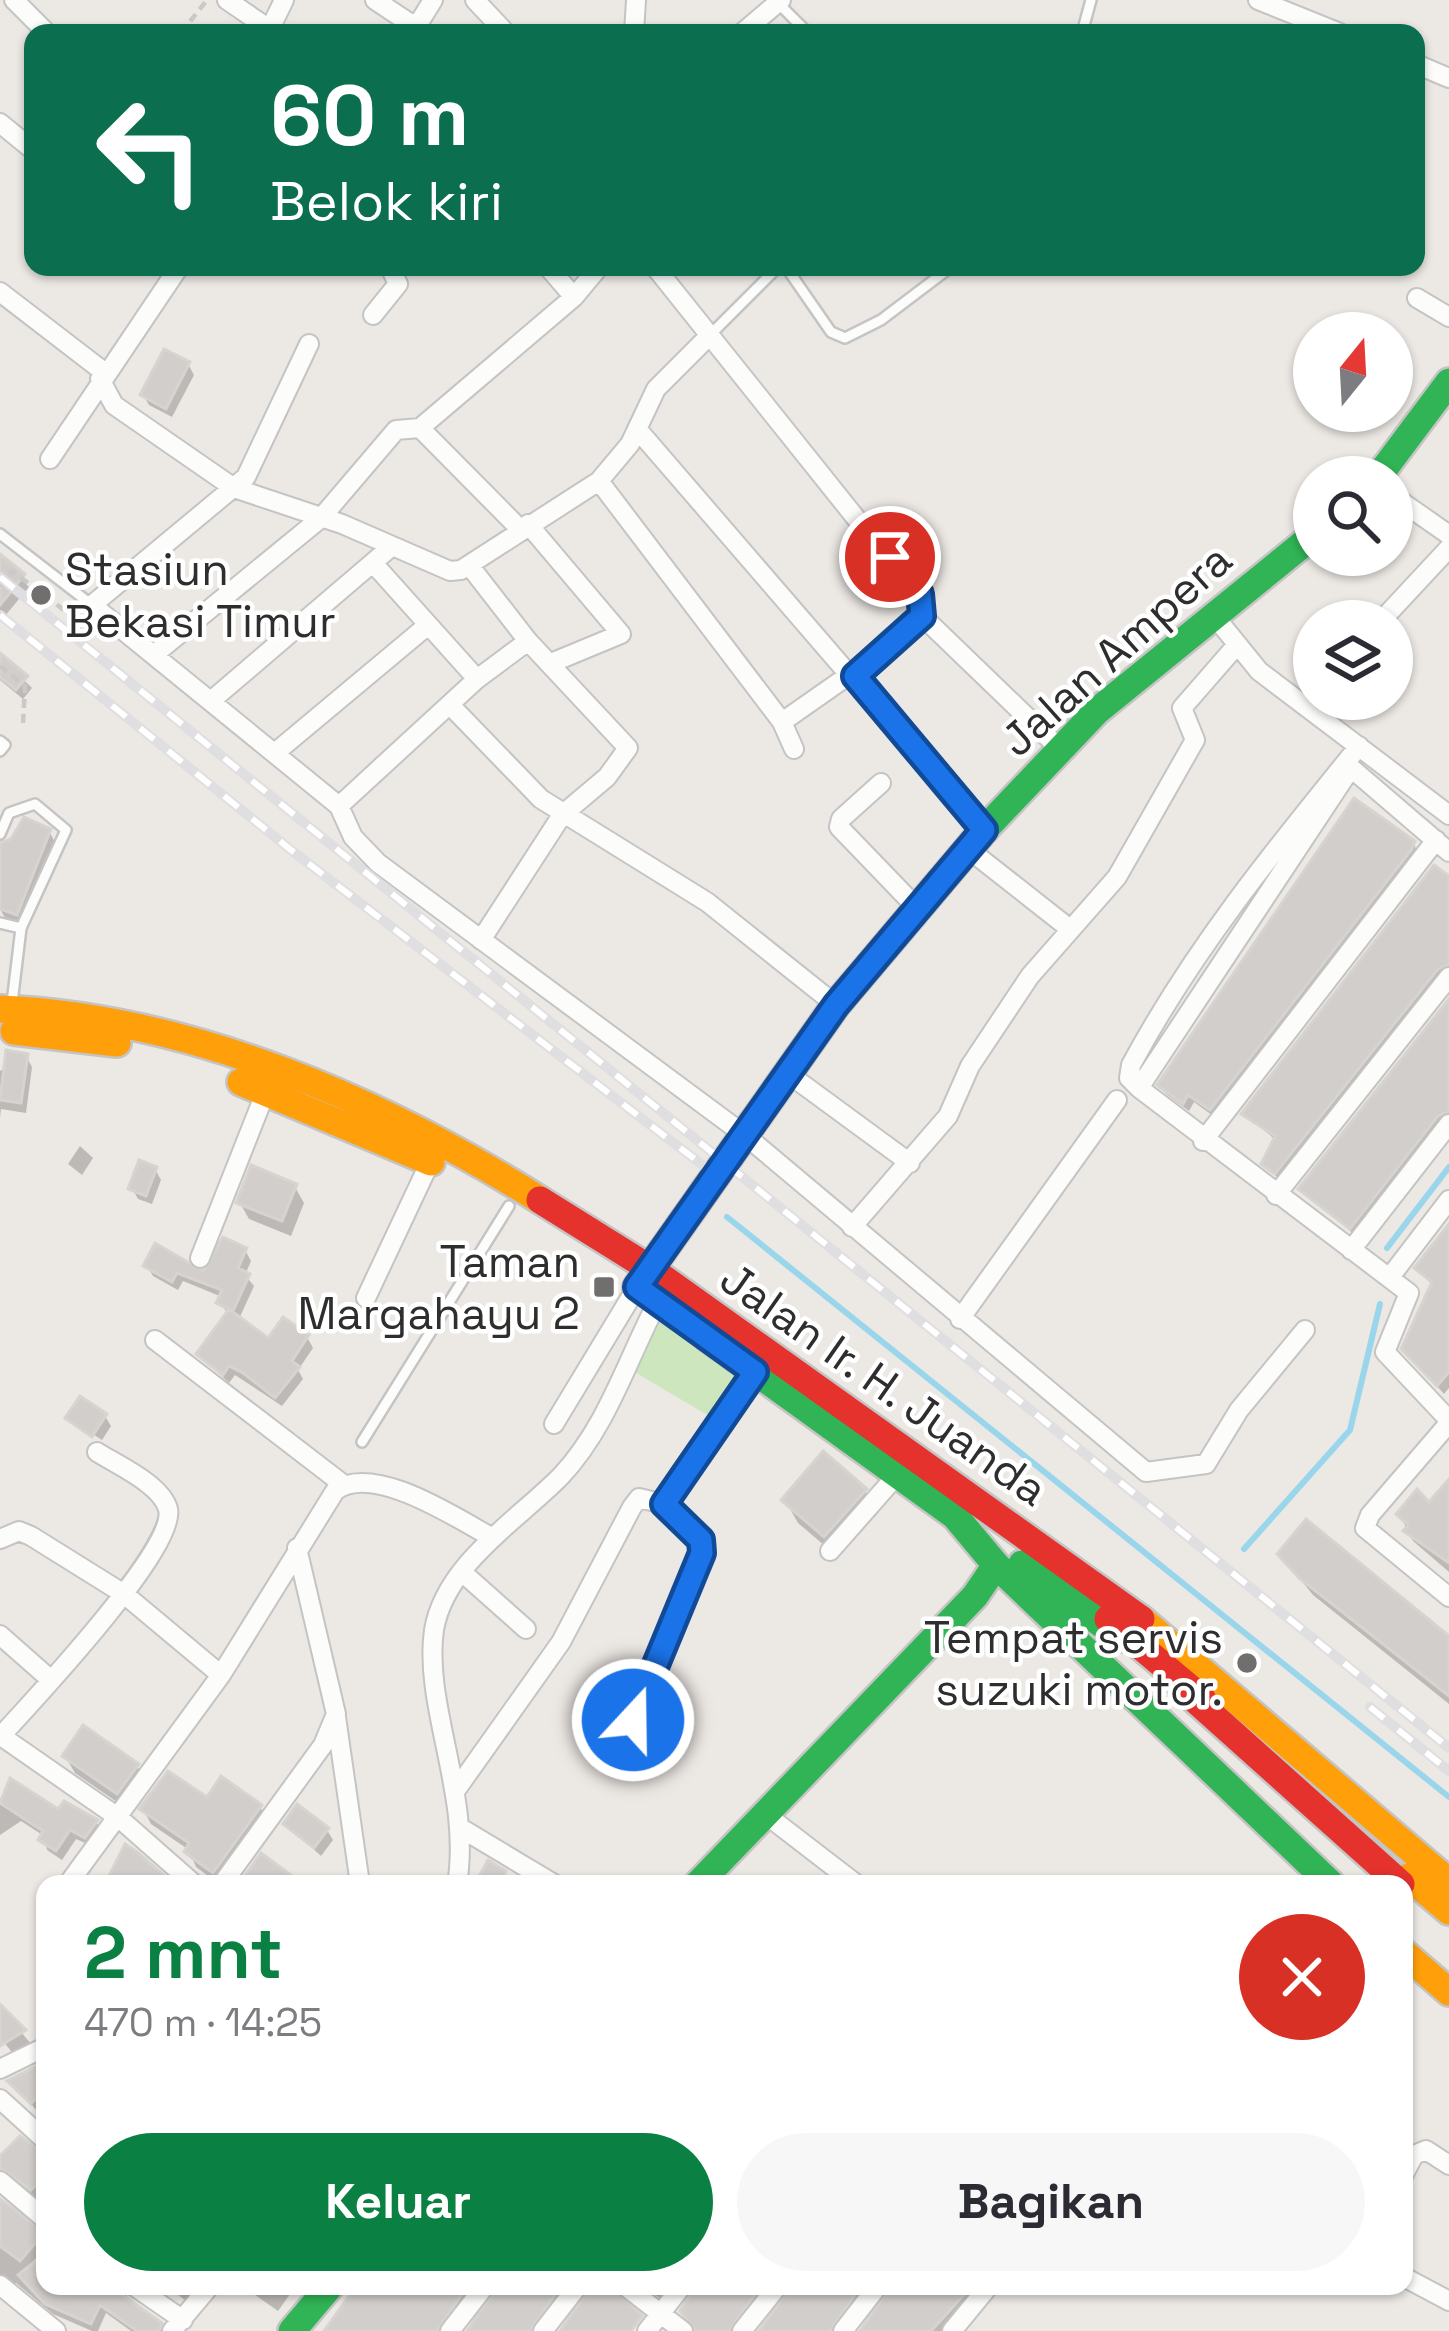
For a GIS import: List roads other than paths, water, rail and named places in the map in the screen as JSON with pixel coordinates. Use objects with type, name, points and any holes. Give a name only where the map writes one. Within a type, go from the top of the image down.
[{"type":"main road","points":[[1394,456],[1449,382]]},
{"type":"main road","name":"Jalan Ampera","points":[[648,1286],[836,1005],[975,839],[1097,711],[1293,553]]},
{"type":"main road","name":"Jalan Ir. H. Juanda","points":[[4,1016],[69,1012],[183,1039],[356,1101],[486,1166],[755,1372],[955,1516],[986,1580],[1321,1875]]},
{"type":"main road","name":"Jalan Ir. H. Juanda","points":[[4,1016],[118,1043],[266,1091],[430,1162],[648,1286],[899,1445],[1161,1633],[1449,1882]]},
{"type":"main road","points":[[899,1445],[1407,1875]]},
{"type":"main road","points":[[955,1516],[1228,1725],[1390,1875]]},
{"type":"main road","points":[[716,1875],[765,1814],[986,1580]]},
{"type":"main road","points":[[1413,1880],[1449,1911]]},
{"type":"main road","points":[[1413,1896],[1449,1928]]},
{"type":"main road","points":[[1413,1961],[1449,1992]]},
{"type":"main road","points":[[299,2329],[324,2295]]},
{"type":"street","points":[[14,0],[38,24]]},
{"type":"street","points":[[227,0],[260,24]]},
{"type":"street","points":[[375,0],[410,24],[420,21],[433,0]]},
{"type":"street","points":[[476,0],[498,24]]},
{"type":"street","points":[[753,24],[779,2]]},
{"type":"street","points":[[1270,2],[1320,24]]},
{"type":"street","points":[[0,149],[6,128]]},
{"type":"street","points":[[50,460],[172,276]]},
{"type":"street","points":[[373,315],[398,284],[394,276]]},
{"type":"street","points":[[556,276],[574,297]]},
{"type":"street","points":[[156,653],[321,518],[396,430],[420,428],[574,297],[592,276]]},
{"type":"street","points":[[662,276],[920,594],[922,616],[1061,750]]},
{"type":"street","points":[[0,292],[102,375],[114,405],[234,488],[450,572],[470,565],[599,481],[638,430],[656,389],[708,337]]},
{"type":"street","points":[[1417,298],[1449,317]]},
{"type":"street","points":[[309,344],[246,477],[92,605],[339,806],[352,837],[378,863],[746,1136],[1146,1472],[1206,1464],[1239,1410],[1305,1330]]},
{"type":"street","points":[[420,428],[524,526],[621,634],[551,663]]},
{"type":"street","points":[[638,430],[855,676],[975,839],[1070,928]]},
{"type":"street","points":[[599,481],[782,722],[794,748]]},
{"type":"street","points":[[1413,510],[1449,535]]},
{"type":"street","points":[[212,700],[391,548]]},
{"type":"street","points":[[1401,600],[1449,548]]},
{"type":"street","points":[[373,563],[477,679]]},
{"type":"street","points":[[470,565],[528,641],[628,748],[607,777],[562,814],[481,940]]},
{"type":"street","points":[[782,722],[855,676],[922,616]]},
{"type":"street","points":[[1216,618],[1235,646],[1293,689]]},
{"type":"street","points":[[276,752],[428,625]]},
{"type":"street","points":[[339,806],[477,679],[528,641]]},
{"type":"street","points":[[851,1227],[948,1116],[970,1066],[1030,976],[1117,877],[1195,740],[1182,708],[1235,646]]},
{"type":"street","points":[[451,706],[562,814],[707,902],[836,1005]]},
{"type":"street","points":[[1330,720],[1449,815]]},
{"type":"street","points":[[1359,746],[1230,905],[1174,988],[1131,1065],[1129,1078],[1203,1141],[1390,1277],[1410,1297],[1385,1342],[1389,1361],[1449,1422],[1370,1515],[1365,1528],[1449,1597]]},
{"type":"street","points":[[1138,1088],[1351,768],[1442,846],[1203,1141]]},
{"type":"street","points":[[881,783],[841,819],[839,827],[916,907]]},
{"type":"street","points":[[1432,800],[1449,784]]},
{"type":"street","points":[[1276,1195],[1449,977]]},
{"type":"street","points":[[790,1075],[910,1163]]},
{"type":"street","points":[[200,1258],[266,1091]]},
{"type":"street","points":[[961,1319],[1118,1100]]},
{"type":"street","points":[[1351,1250],[1449,1124]]},
{"type":"street","points":[[366,1298],[430,1162]]},
{"type":"street","points":[[1390,1277],[1449,1200]]},
{"type":"street","points":[[554,1424],[648,1286]]},
{"type":"street","points":[[457,1875],[456,1790],[435,1672],[438,1615],[463,1573],[493,1538],[556,1481],[594,1435],[648,1286]]},
{"type":"street","points":[[154,1340],[344,1484],[378,1484],[420,1498],[493,1538]]},
{"type":"street","points":[[664,1504],[755,1372]]},
{"type":"street","points":[[97,1452],[167,1505],[159,1542],[124,1594],[0,1736],[119,1818],[184,1875]]},
{"type":"street","points":[[830,1551],[897,1475]]},
{"type":"street","points":[[75,1875],[221,1675],[324,1502],[344,1484]]},
{"type":"street","points":[[456,1790],[561,1642],[639,1498],[664,1504],[701,1540],[702,1553],[618,1756]]},
{"type":"street","points":[[0,1539],[20,1532],[32,1536],[124,1594],[221,1675]]},
{"type":"street","points":[[297,1548],[336,1714],[359,1875]]},
{"type":"street","points":[[463,1573],[526,1629]]},
{"type":"street","points":[[0,1635],[51,1680]]},
{"type":"street","points":[[229,1875],[323,1745],[336,1714]]},
{"type":"street","points":[[765,1814],[844,1875]]},
{"type":"street","points":[[459,1827],[539,1875]]},
{"type":"street","points":[[0,2069],[36,2051]]},
{"type":"street","points":[[0,2099],[36,2132]]},
{"type":"street","points":[[1413,2157],[1426,2150],[1449,2164]]},
{"type":"street","points":[[0,2181],[36,2211]]},
{"type":"street","points":[[1413,2281],[1449,2301]]},
{"type":"street","points":[[0,2285],[56,2331]]},
{"type":"street","points":[[144,2295],[178,2325],[203,2295]]},
{"type":"street","points":[[450,2331],[478,2295]]},
{"type":"street","points":[[543,2331],[571,2295]]},
{"type":"street","points":[[637,2295],[682,2331]]},
{"type":"street","points":[[647,2331],[675,2295]]},
{"type":"street","points":[[742,2331],[771,2295]]},
{"type":"street","points":[[843,2331],[871,2295]]},
{"type":"street","points":[[952,2331],[977,2295]]},
{"type":"lane","points":[[779,2],[800,24]]},
{"type":"lane","points":[[708,337],[772,276]]},
{"type":"lane","points":[[789,276],[831,332],[845,338],[881,320],[939,276]]},
{"type":"lane","points":[[0,534],[92,605]]},
{"type":"lane","points":[[0,741],[5,745],[0,751]]},
{"type":"lane","points":[[0,834],[9,813],[35,804],[66,830],[21,928],[4,1016]]},
{"type":"lane","points":[[0,923],[21,928]]},
{"type":"lane","points":[[362,1442],[509,1206]]},
{"type":"waterway","points":[[1387,1248],[1449,1167]]},
{"type":"waterway","points":[[727,1217],[1449,1797]]},
{"type":"waterway","points":[[1244,1549],[1350,1430],[1380,1304]]},
{"type":"railway","points":[[0,577],[1449,1748]]},
{"type":"railway","points":[[0,615],[291,850],[713,1173]]},
{"type":"railway","points":[[1370,1707],[1449,1771]]},
{"type":"place","name":"Stasiun Bekasi Timur","points":[[41,595]]},
{"type":"place","name":"Taman Margahayu 2","points":[[604,1287]]},
{"type":"place","name":"Tempat servis suzuki motor.","points":[[1247,1663]]}]
